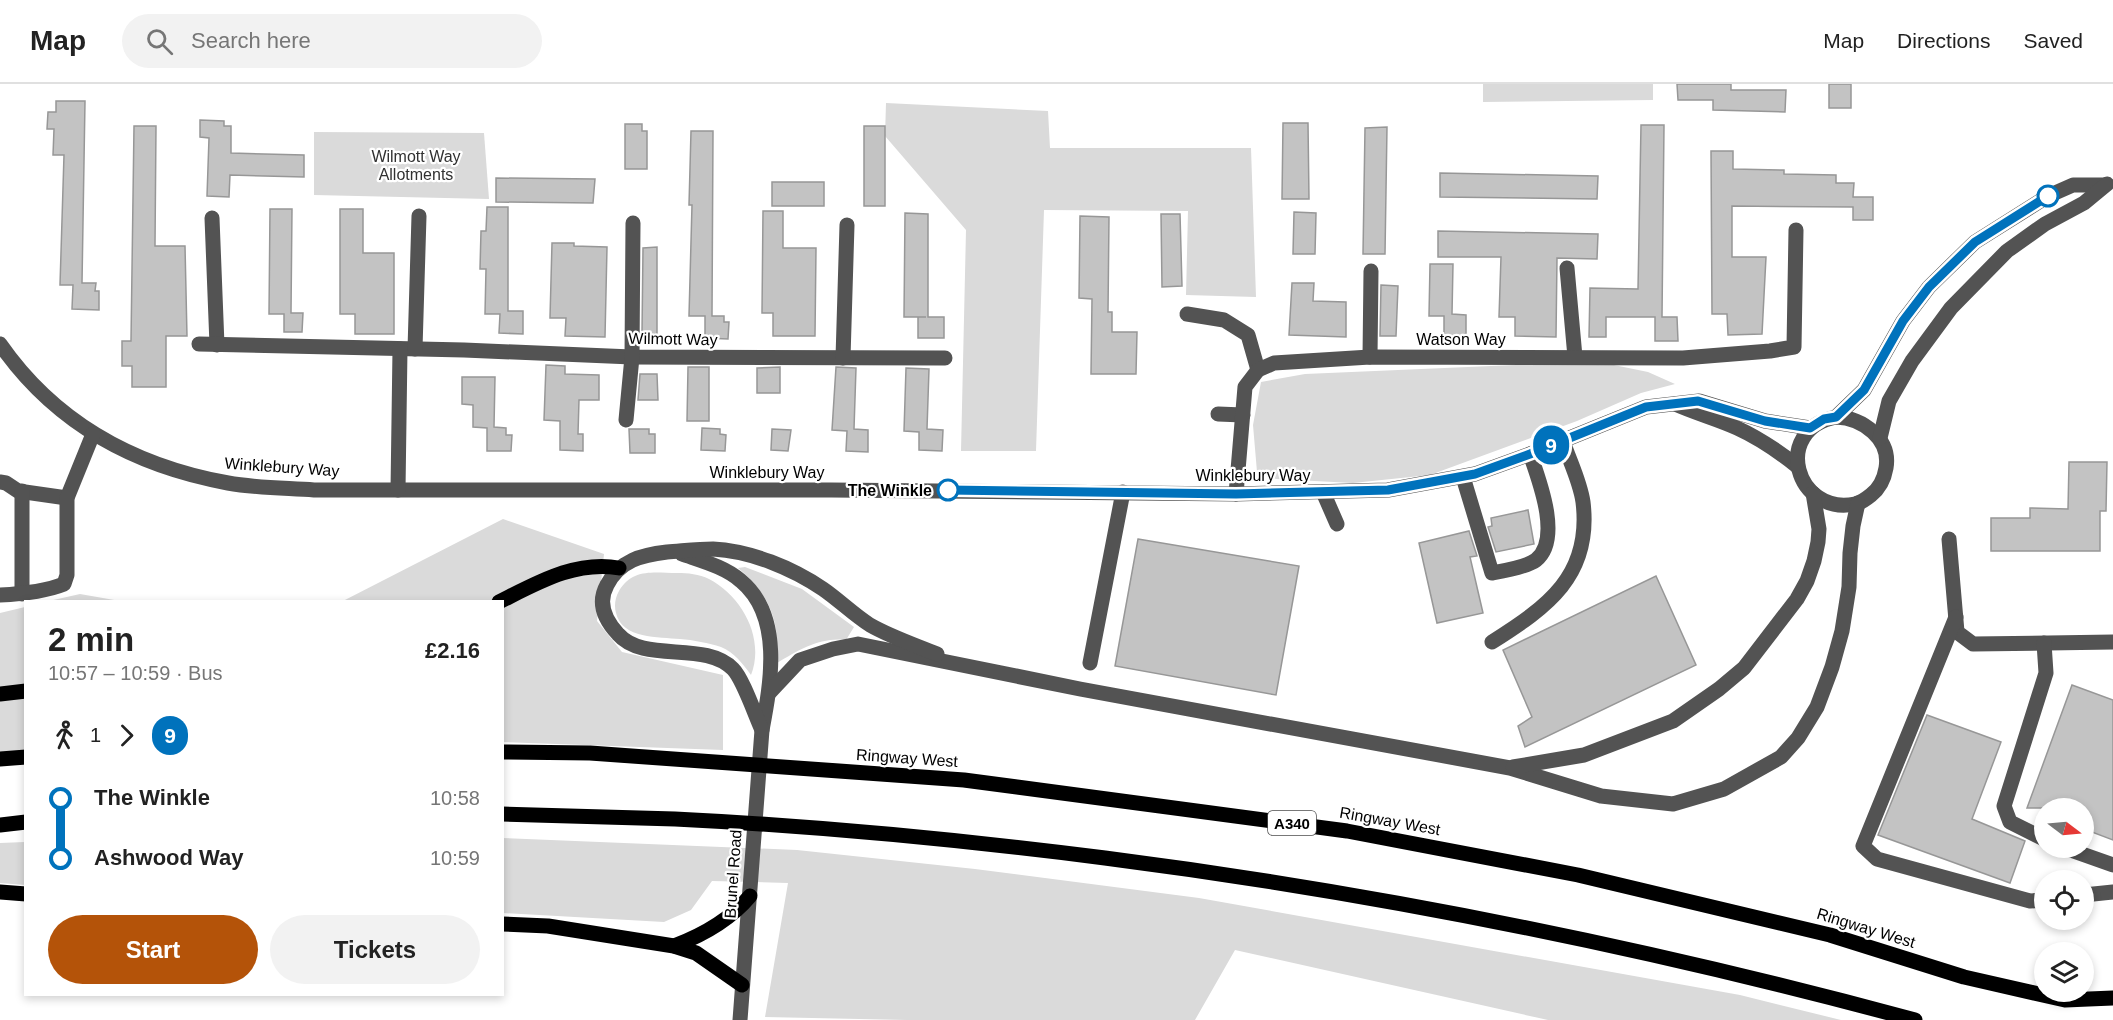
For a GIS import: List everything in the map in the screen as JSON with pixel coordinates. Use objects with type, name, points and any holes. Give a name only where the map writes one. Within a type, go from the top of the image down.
[{"type":"main road","points":[[504,600],[562,573],[593,566],[619,568]]},
{"type":"main road","points":[[0,694],[24,690]]},
{"type":"main road","name":"Ringway West","points":[[504,752],[590,753],[964,780],[1347,831],[1578,875],[1830,934],[1964,976],[2065,1000],[2113,998]]},
{"type":"main road","points":[[0,759],[24,757]]},
{"type":"main road","points":[[504,814],[676,819],[1105,858],[1288,886],[1485,920],[1790,986],[1915,1020]]},
{"type":"main road","points":[[0,825],[24,822]]},
{"type":"main road","points":[[0,892],[24,894]]},
{"type":"main road","points":[[674,946],[698,937],[738,910],[750,896]]},
{"type":"main road","points":[[504,924],[548,926],[674,946],[696,953],[742,985]]},
{"type":"street","points":[[1836,417],[1864,390],[1903,321],[1929,287],[1975,242],[2048,196],[2073,185],[2109,184]]},
{"type":"street","points":[[1880,438],[1889,401],[1912,361],[1952,308],[2007,252],[2045,224],[2084,203],[2109,184]]},
{"type":"street","points":[[398,490],[407,349],[419,216]]},
{"type":"street","points":[[212,218],[217,345]]},
{"type":"street","points":[[626,420],[632,357],[633,223]]},
{"type":"street","points":[[843,358],[848,225]]},
{"type":"street","name":"Watson Way","points":[[1258,370],[1274,363],[1370,357],[1683,358],[1794,347],[1796,230]]},
{"type":"street","points":[[1567,268],[1575,357]]},
{"type":"street","points":[[1370,357],[1371,271]]},
{"type":"street","points":[[1187,314],[1224,320],[1248,335],[1258,370],[1245,387],[1236,494]]},
{"type":"street","name":"Winklebury Way","points":[[0,344],[18,369],[55,405],[93,434],[129,454],[176,472],[230,484],[314,490],[831,490],[1236,494],[1388,490],[1463,477],[1530,454],[1646,407],[1698,401],[1765,421],[1810,428]]},
{"type":"street","name":"Wilmott Way","points":[[199,344],[464,350],[632,357],[945,358]]},
{"type":"street","points":[[1675,404],[1696,414],[1735,427],[1773,447],[1797,466]]},
{"type":"street","points":[[1218,414],[1243,415]]},
{"type":"street","points":[[1836,417],[1848,417],[1864,425],[1880,438],[1886,452],[1885,479],[1874,492],[1858,503],[1847,505],[1824,501],[1804,484],[1797,466],[1800,446],[1810,428],[1824,419],[1836,417]]},
{"type":"street","points":[[0,595],[52,589],[64,584],[67,575],[67,498],[93,434]]},
{"type":"street","points":[[1492,642],[1545,606],[1560,590],[1572,571],[1584,532],[1582,500],[1563,441]]},
{"type":"street","points":[[1463,477],[1492,573],[1508,570],[1535,560],[1547,546],[1548,529],[1545,504],[1530,454]]},
{"type":"street","points":[[0,482],[22,491],[67,498]]},
{"type":"street","points":[[22,491],[22,594]]},
{"type":"street","points":[[1090,663],[1123,492]]},
{"type":"street","points":[[1323,492],[1337,524]]},
{"type":"street","points":[[1510,768],[1584,755],[1673,721],[1719,689],[1744,668],[1797,599],[1815,561],[1819,529],[1813,493]]},
{"type":"street","points":[[770,693],[800,660],[833,649],[858,644],[966,667],[1510,768],[1601,796],[1673,804],[1724,789],[1781,758],[1798,738],[1817,707],[1842,631],[1858,503]]},
{"type":"street","points":[[1949,539],[1957,632],[1973,644],[2113,642]]},
{"type":"street","points":[[619,568],[637,557],[677,551],[713,549],[741,553],[799,574],[823,589],[870,625],[966,667]]},
{"type":"street","name":"Brunel Road","points":[[677,551],[733,575],[750,590],[762,611],[768,633],[770,693],[761,738],[740,1020]]},
{"type":"street","name":"Brunel Road","points":[[619,568],[607,585],[602,609],[617,633],[627,643],[717,659],[732,668],[742,687],[761,738]]},
{"type":"street","points":[[1956,617],[1863,846],[1877,859],[1922,873],[2034,901]]},
{"type":"street","points":[[2034,834],[2010,822],[2004,806],[2046,673],[2044,643]]},
{"type":"street","points":[[2093,858],[2113,865]]},
{"type":"street","points":[[2094,894],[2113,892]]},
{"type":"green space","points":[[1483,84],[1653,84],[1653,100],[1483,102]]},
{"type":"green space","points":[[886,103],[1048,111],[1050,148],[1251,148],[1256,297],[1186,295],[1188,211],[1044,210],[1036,451],[961,451],[966,230],[885,136]]},
{"type":"green space","name":"Wilmott Way Allotments","points":[[314,132],[484,133],[489,199],[314,195]]},
{"type":"green space","points":[[1575,357],[1648,372],[1675,384],[1641,393],[1577,421],[1430,475],[1353,483],[1276,479],[1257,472],[1253,425],[1261,382],[1305,374],[1535,364]]},
{"type":"green space","points":[[503,519],[604,554],[597,621],[622,652],[723,675],[723,750],[504,742],[504,600],[345,600]]},
{"type":"green space","points":[[745,567],[802,589],[854,627],[846,640],[827,640],[802,649],[777,663],[777,634],[771,610],[758,588],[738,568]]},
{"type":"green space","points":[[644,573],[693,574],[709,579],[721,587],[741,608],[748,620],[755,647],[755,661],[751,675],[726,649],[696,641],[642,635],[626,628],[620,622],[615,610],[616,599],[619,591],[631,578]]},
{"type":"green space","points":[[80,594],[114,600],[53,600]]},
{"type":"green space","points":[[24,607],[24,752],[0,753],[0,613]]},
{"type":"green space","points":[[504,838],[797,850],[975,869],[1199,898],[1740,995],[1841,1020],[1548,1020],[1235,950],[1195,1020],[907,1020],[765,1017],[788,883],[712,881],[691,910],[664,922],[504,913]]},
{"type":"green space","points":[[24,842],[24,885],[0,883],[0,843]]},
{"type":"building","points":[[1677,84],[1731,84],[1731,90],[1786,90],[1785,112],[1713,110],[1713,100],[1678,100]]},
{"type":"building","points":[[1829,84],[1851,84],[1851,108],[1829,108]]},
{"type":"building","points":[[56,101],[85,101],[82,283],[96,283],[95,291],[99,291],[99,310],[72,309],[73,285],[60,285],[64,155],[53,155],[54,129],[47,129],[48,112],[56,112]]},
{"type":"building","points":[[200,120],[224,121],[224,126],[231,126],[231,153],[304,155],[304,177],[230,175],[229,197],[207,196],[209,138],[200,137]]},
{"type":"building","points":[[1283,123],[1308,123],[1309,199],[1282,199]]},
{"type":"building","points":[[625,124],[642,124],[642,131],[647,131],[647,169],[625,169]]},
{"type":"building","points":[[1641,125],[1664,125],[1662,317],[1677,317],[1678,341],[1655,341],[1655,317],[1606,317],[1606,337],[1589,337],[1590,288],[1638,289]]},
{"type":"building","points":[[134,126],[156,126],[155,246],[185,246],[187,336],[166,336],[166,387],[132,387],[132,366],[122,366],[122,341],[131,341]]},
{"type":"building","points":[[864,126],[885,126],[885,206],[864,206]]},
{"type":"building","points":[[1387,127],[1385,254],[1363,254],[1365,128]]},
{"type":"building","points":[[691,131],[713,131],[712,316],[724,316],[724,322],[729,322],[728,339],[705,338],[705,316],[689,316]]},
{"type":"building","points":[[1711,151],[1733,151],[1733,169],[1784,170],[1784,174],[1836,175],[1836,183],[1854,183],[1853,197],[1873,197],[1873,220],[1853,220],[1853,207],[1732,206],[1732,257],[1766,257],[1762,334],[1728,335],[1727,314],[1712,314]]},
{"type":"building","points":[[1440,173],[1598,176],[1597,199],[1440,197]]},
{"type":"building","points":[[496,178],[595,179],[593,203],[496,202]]},
{"type":"building","points":[[772,182],[824,182],[824,206],[772,206]]},
{"type":"building","points":[[487,207],[508,207],[508,311],[523,311],[523,334],[499,333],[500,314],[485,314],[486,269],[480,269],[481,231],[486,231]]},
{"type":"building","points":[[270,209],[292,209],[291,313],[303,313],[302,332],[284,332],[284,314],[269,314]]},
{"type":"building","points":[[340,209],[363,209],[363,253],[394,253],[394,334],[355,334],[355,314],[340,314]]},
{"type":"building","points":[[763,211],[783,211],[783,248],[816,248],[815,336],[773,336],[773,313],[762,313]]},
{"type":"building","points":[[1294,212],[1316,213],[1315,254],[1293,254]]},
{"type":"building","points":[[905,213],[928,214],[928,317],[944,317],[944,338],[918,338],[918,317],[904,317]]},
{"type":"building","points":[[1161,214],[1180,214],[1182,286],[1162,287]]},
{"type":"building","points":[[1080,216],[1109,217],[1108,312],[1112,312],[1112,332],[1137,332],[1136,374],[1091,374],[1092,299],[1079,298]]},
{"type":"building","points":[[1438,231],[1598,234],[1597,259],[1557,258],[1556,337],[1515,336],[1515,317],[1499,317],[1501,257],[1438,257]]},
{"type":"building","points":[[552,243],[607,247],[605,337],[565,336],[566,318],[550,318]]},
{"type":"building","points":[[657,247],[657,334],[642,334],[643,248]]},
{"type":"building","points":[[1430,264],[1453,264],[1452,314],[1466,315],[1466,336],[1444,336],[1444,316],[1429,316]]},
{"type":"building","points":[[1292,283],[1314,283],[1313,301],[1346,302],[1346,337],[1289,335]]},
{"type":"building","points":[[1381,285],[1398,286],[1396,336],[1380,336]]},
{"type":"building","points":[[546,365],[565,366],[565,374],[599,375],[599,400],[579,400],[578,434],[583,434],[583,451],[560,450],[560,421],[544,420]]},
{"type":"building","points":[[688,367],[709,367],[709,421],[687,421]]},
{"type":"building","points":[[780,367],[780,393],[757,393],[757,368]]},
{"type":"building","points":[[836,367],[856,368],[854,429],[868,430],[868,452],[846,451],[847,431],[832,430]]},
{"type":"building","points":[[906,368],[929,369],[927,429],[943,430],[942,451],[919,450],[919,432],[904,431]]},
{"type":"building","points":[[640,374],[657,374],[658,400],[638,400]]},
{"type":"building","points":[[462,377],[495,377],[494,427],[506,428],[506,435],[512,435],[511,451],[487,451],[487,428],[473,427],[473,405],[462,404]]},
{"type":"building","points":[[702,428],[720,429],[720,434],[726,435],[725,451],[701,450]]},
{"type":"building","points":[[629,429],[649,429],[649,434],[655,434],[655,453],[630,453]]},
{"type":"building","points":[[772,429],[791,430],[788,451],[771,450]]},
{"type":"building","points":[[2069,462],[2107,462],[2106,511],[2100,511],[2100,551],[1991,551],[1991,518],[2030,518],[2030,508],[2068,509]]},
{"type":"building","points":[[1528,510],[1534,544],[1496,552],[1488,527],[1492,526],[1491,518]]},
{"type":"building","points":[[1469,531],[1477,556],[1470,557],[1483,613],[1437,623],[1419,543]]},
{"type":"building","points":[[1138,539],[1299,566],[1276,695],[1115,666]]},
{"type":"building","points":[[1656,576],[1696,665],[1525,747],[1518,726],[1532,717],[1503,650]]},
{"type":"building","points":[[2072,685],[2113,700],[2113,840],[2094,833],[2094,798],[2034,798],[2034,808],[2027,808]]},
{"type":"building","points":[[1927,715],[2001,742],[1972,819],[2025,841],[2010,883],[1878,835]]},
{"type":"bus line","name":"9","points":[[948,490],[1236,494],[1388,490],[1475,474],[1646,407],[1698,401],[1765,421],[1810,428],[1824,419],[1836,417],[1864,390],[1903,321],[1929,287],[1975,242],[2048,196]]},
{"type":"place","name":"The Winkle","points":[[948,490]]}]
